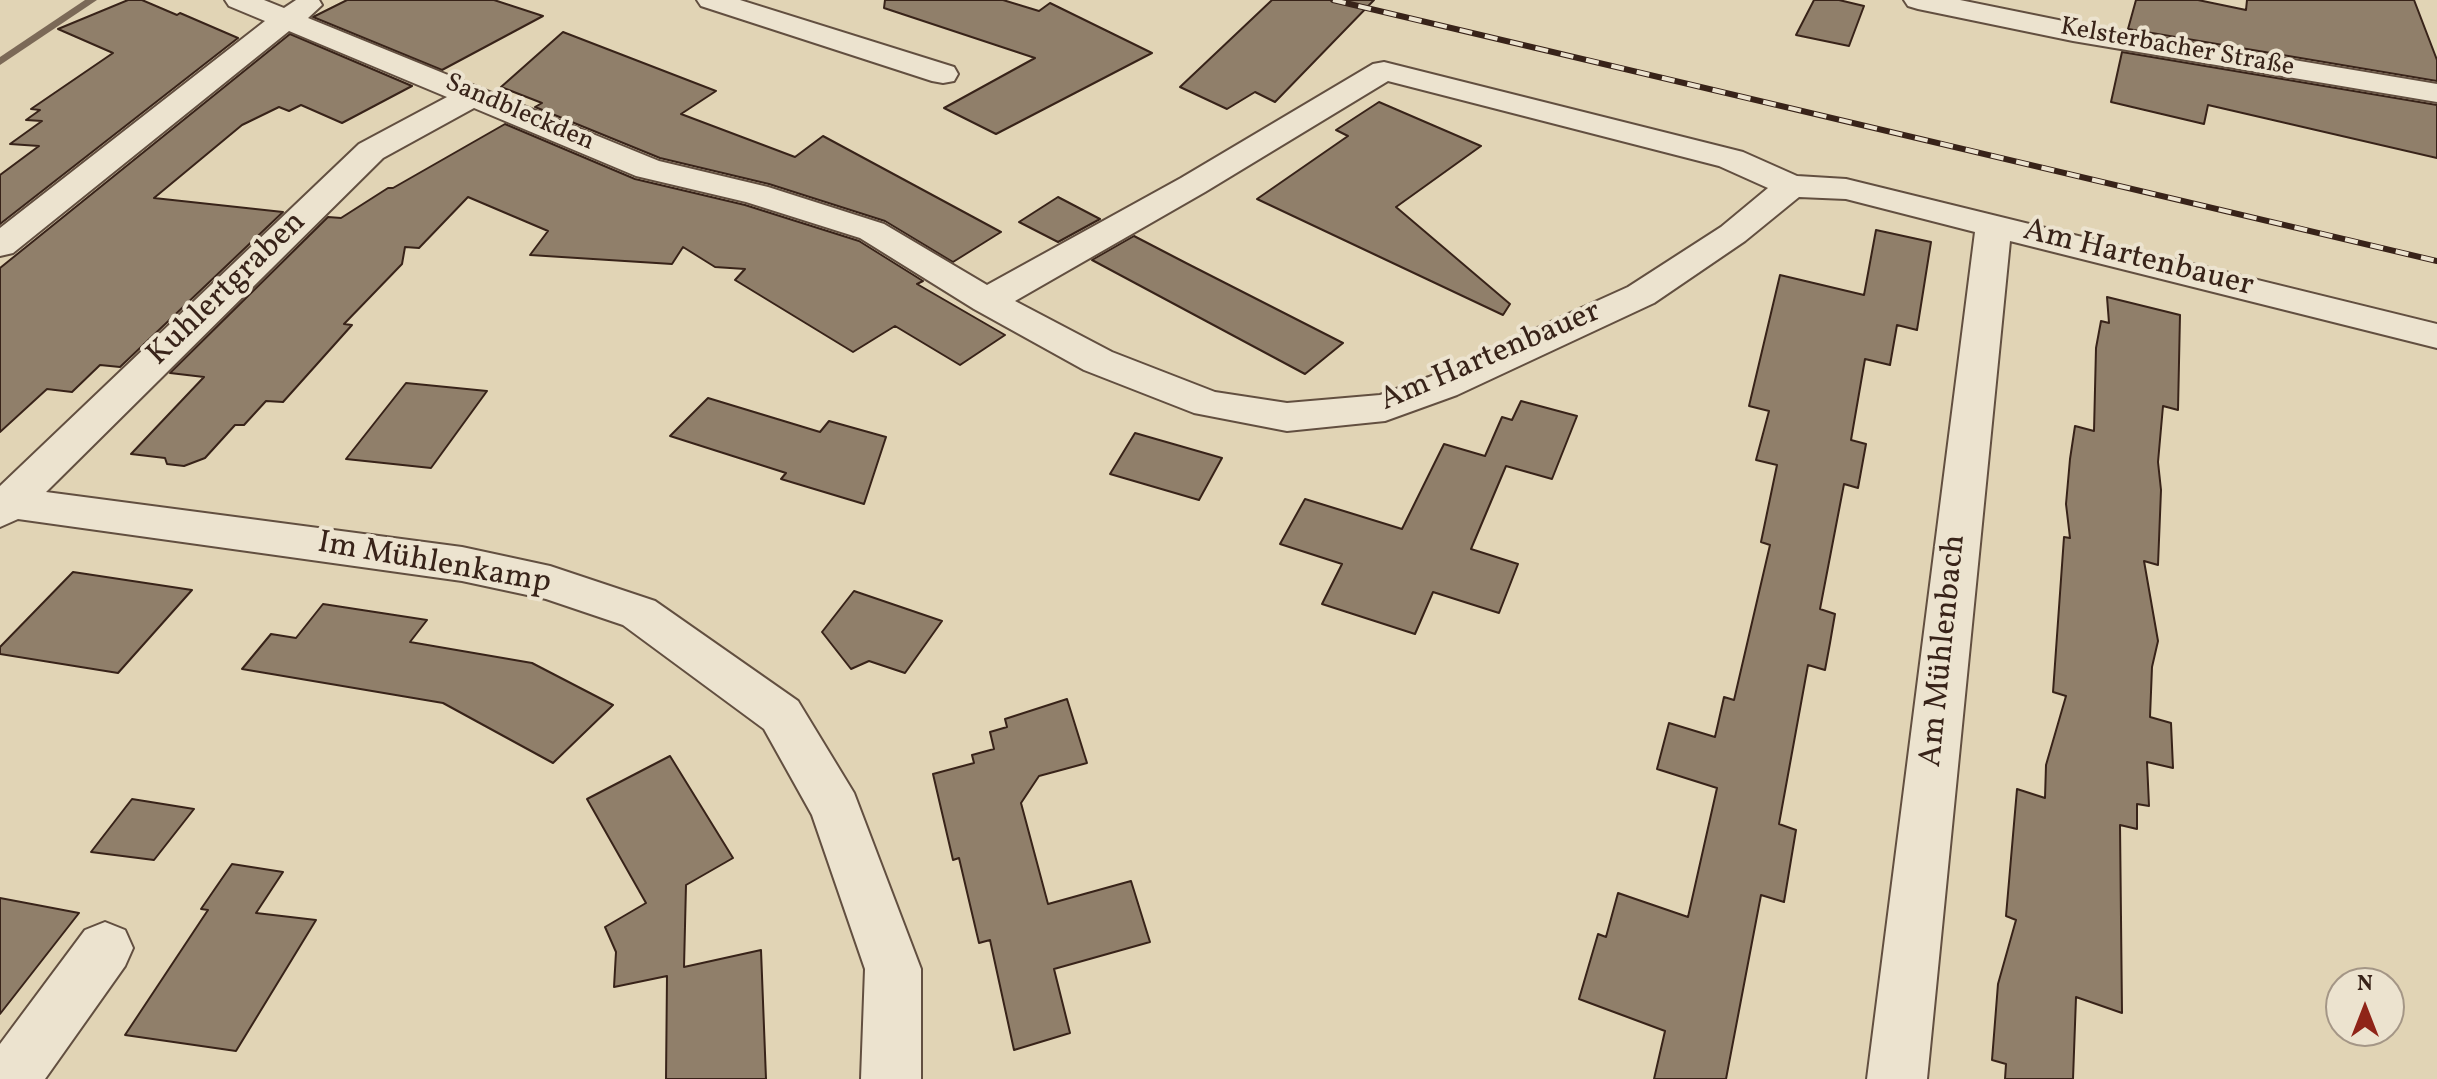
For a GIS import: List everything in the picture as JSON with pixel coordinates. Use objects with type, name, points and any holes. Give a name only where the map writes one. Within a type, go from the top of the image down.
[{"type":"street","name":"Sandbleckden","points":[[239,0],[648,169],[756,194]]},
{"type":"street","points":[[0,245],[288,18],[317,0]]},
{"type":"street","points":[[711,0],[943,74]]},
{"type":"street","name":"Kelsterbacher Straße","points":[[1918,0],[2073,32],[2437,93]]},
{"type":"street","name":"Am Hartenbauer","points":[[987,301],[1193,185],[1384,71],[1731,159],[1791,186],[1846,189],[2437,336]]},
{"type":"street","name":"Kuhlertgraben","points":[[3,505],[371,151],[475,95]]},
{"type":"street","name":"Am Hartenbauer","points":[[756,194],[872,231],[987,301],[1098,361],[1208,404],[1287,417],[1385,408],[1443,386],[1641,295],[1733,234],[1791,186]]},
{"type":"street","name":"Am Mühlenbach","points":[[1897,1079],[1994,224]]},
{"type":"street","name":"Im Mühlenkamp","points":[[3,505],[462,564],[550,583],[639,613],[781,715],[836,809],[893,969],[891,1079]]},
{"type":"street","points":[[10,1079],[105,948]]},
{"type":"building","points":[[128,0],[142,0],[177,15],[180,13],[238,38],[0,224],[0,175],[39,146],[10,144],[42,121],[26,120],[40,110],[31,109],[113,53],[58,29]]},
{"type":"building","points":[[347,0],[494,0],[543,16],[442,70],[313,17]]},
{"type":"building","points":[[885,0],[1003,0],[1039,11],[1050,3],[1152,53],[996,134],[944,108],[1035,58],[884,8]]},
{"type":"building","points":[[1272,0],[1374,0],[1275,102],[1255,92],[1227,109],[1180,87]]},
{"type":"building","points":[[1814,0],[1839,0],[1864,6],[1849,46],[1796,35]]},
{"type":"building","points":[[2136,0],[2198,0],[2246,10],[2247,0],[2414,0],[2437,60],[2437,81],[2128,29]]},
{"type":"building","points":[[563,32],[716,91],[681,114],[795,157],[823,136],[1001,232],[953,262],[885,221],[769,184],[660,158],[535,107],[542,103],[501,87]]},
{"type":"building","points":[[290,34],[412,86],[342,123],[301,105],[289,111],[279,107],[242,125],[154,198],[283,212],[120,367],[100,365],[72,392],[47,389],[0,432],[0,268]]},
{"type":"building","points":[[2122,52],[2437,105],[2437,158],[2208,105],[2204,124],[2111,102]]},
{"type":"building","points":[[1379,102],[1481,146],[1396,207],[1510,304],[1503,315],[1257,199],[1348,136],[1336,130]]},
{"type":"building","points":[[505,124],[635,179],[745,205],[859,241],[923,281],[917,284],[1005,335],[960,365],[895,326],[853,352],[735,280],[745,269],[715,267],[683,247],[672,264],[530,255],[548,231],[468,197],[419,248],[405,247],[402,264],[344,324],[352,325],[283,402],[266,401],[244,425],[235,425],[205,458],[184,466],[167,464],[165,458],[131,454],[204,377],[170,373],[328,217],[341,218],[388,188]]},
{"type":"building","points":[[1058,197],[1100,219],[1058,242],[1019,222]]},
{"type":"building","points":[[1876,230],[1931,242],[1917,330],[1897,325],[1890,365],[1865,359],[1851,440],[1866,444],[1858,488],[1844,484],[1820,609],[1835,614],[1830,643],[1825,670],[1808,665],[1779,824],[1796,830],[1784,902],[1761,895],[1726,1079],[1654,1079],[1665,1031],[1579,999],[1598,934],[1606,937],[1618,893],[1688,917],[1717,788],[1657,769],[1669,723],[1715,737],[1724,697],[1734,700],[1770,545],[1761,542],[1777,465],[1756,460],[1769,411],[1749,406],[1780,275],[1864,295]]},
{"type":"building","points":[[1134,236],[1343,343],[1305,374],[1092,260]]},
{"type":"building","points":[[2107,297],[2180,315],[2178,410],[2163,406],[2158,462],[2161,490],[2158,565],[2144,561],[2158,641],[2152,667],[2150,717],[2171,723],[2173,768],[2147,762],[2149,806],[2137,804],[2137,829],[2120,825],[2122,1013],[2076,997],[2073,1079],[2005,1079],[2006,1064],[1992,1060],[1998,984],[2016,920],[2006,916],[2017,789],[2045,798],[2046,765],[2066,696],[2053,692],[2064,537],[2070,538],[2066,504],[2070,459],[2075,426],[2094,431],[2096,348],[2101,321],[2109,323]]},
{"type":"building","points":[[406,383],[487,391],[431,468],[346,459]]},
{"type":"building","points":[[708,398],[820,432],[829,421],[886,437],[864,504],[781,479],[786,473],[670,436]]},
{"type":"building","points":[[1521,401],[1577,416],[1552,479],[1506,466],[1471,549],[1518,564],[1499,613],[1433,592],[1415,634],[1322,604],[1342,564],[1280,544],[1305,499],[1402,529],[1444,444],[1485,456],[1502,417],[1512,420]]},
{"type":"building","points":[[1135,433],[1222,458],[1199,500],[1110,474]]},
{"type":"building","points":[[73,572],[192,590],[118,673],[0,654],[0,647]]},
{"type":"building","points":[[854,591],[942,621],[905,673],[869,661],[851,669],[822,632]]},
{"type":"building","points":[[323,604],[427,620],[410,642],[532,663],[613,705],[553,763],[443,703],[242,669],[271,634],[296,638]]},
{"type":"building","points":[[1067,699],[1087,763],[1039,776],[1021,803],[1048,904],[1131,881],[1150,942],[1054,969],[1070,1033],[1014,1050],[990,940],[979,943],[959,858],[953,860],[933,774],[974,763],[972,755],[994,749],[990,732],[1007,727],[1005,719]]},
{"type":"building","points":[[670,756],[733,858],[686,885],[684,967],[761,950],[766,1079],[666,1079],[667,976],[614,987],[616,952],[605,927],[646,903],[587,799]]},
{"type":"building","points":[[132,799],[194,809],[154,860],[91,852]]},
{"type":"building","points":[[232,864],[283,872],[256,913],[316,920],[236,1051],[125,1035],[208,910],[201,909]]},
{"type":"building","points":[[0,898],[79,913],[0,1014]]},
{"type":"waterway","points":[[0,62],[92,0]]},
{"type":"railway","points":[[1333,0],[2437,261]]}]
